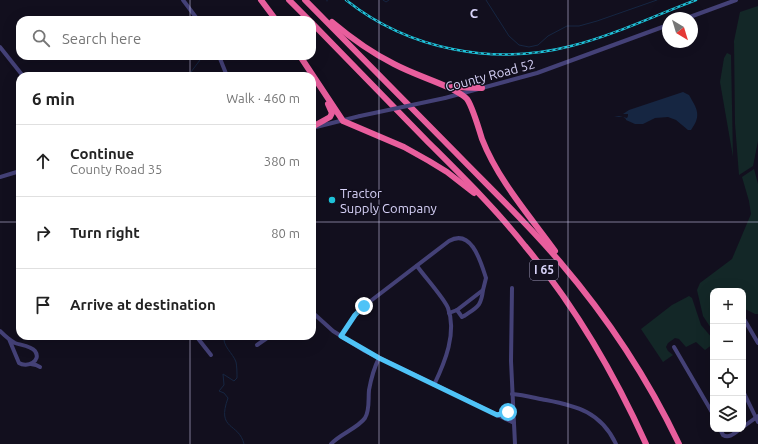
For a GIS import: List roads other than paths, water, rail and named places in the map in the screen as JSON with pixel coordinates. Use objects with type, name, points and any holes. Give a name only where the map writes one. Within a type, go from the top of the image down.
[{"type":"highway","points":[[261,0],[273,16]]},
{"type":"highway","points":[[289,0],[305,16]]},
{"type":"highway","points":[[306,0],[340,29],[371,51],[395,65],[461,93],[468,100],[489,154],[504,182],[594,305]]},
{"type":"highway","name":"I 65","points":[[306,0],[530,229],[560,262],[613,330],[641,375],[679,444]]},
{"type":"highway","name":"I 65","points":[[316,27],[462,175],[508,224],[541,266],[586,330],[615,381],[646,444]]},
{"type":"highway","points":[[303,60],[310,72]]},
{"type":"highway","points":[[316,81],[343,121],[408,149],[434,164],[466,186],[508,224]]},
{"type":"highway","points":[[316,82],[332,113],[330,117],[316,125]]},
{"type":"highway","points":[[445,86],[482,88]]},
{"type":"street","points":[[183,0],[195,16]]},
{"type":"street","points":[[698,14],[736,0]]},
{"type":"street","name":"County Road 52","points":[[316,126],[445,98],[537,73],[662,27]]},
{"type":"street","points":[[0,47],[20,72]]},
{"type":"street","points":[[221,60],[226,72]]},
{"type":"street","points":[[0,177],[16,172]]},
{"type":"street","points":[[341,336],[355,315],[449,241],[458,238],[470,244],[477,253],[486,278],[479,305],[462,317],[457,310]]},
{"type":"street","points":[[417,266],[448,308],[452,328],[448,349],[442,368],[434,385]]},
{"type":"street","points":[[512,288],[512,394],[515,444]]},
{"type":"street","points":[[448,313],[457,310],[483,290]]},
{"type":"street","points":[[316,316],[341,336],[379,358],[514,424]]},
{"type":"street","points":[[746,322],[758,343]]},
{"type":"street","points":[[0,331],[9,339],[31,348],[35,352],[36,359],[30,365]]},
{"type":"street","points":[[9,339],[19,363],[24,365],[36,365],[40,367]]},
{"type":"street","points":[[199,340],[211,355]]},
{"type":"street","points":[[257,345],[264,340]]},
{"type":"street","points":[[674,347],[710,409]]},
{"type":"street","points":[[331,444],[365,418],[368,411],[371,380],[379,358]]},
{"type":"street","points":[[512,394],[567,404],[586,411],[598,419],[616,444]]},
{"type":"street","points":[[746,396],[757,417],[758,422]]},
{"type":"street","points":[[497,415],[508,412],[513,407]]},
{"type":"street","points":[[746,425],[757,417]]},
{"type":"street","points":[[722,432],[723,435],[727,437],[735,432]]},
{"type":"water","points":[[683,92],[689,95],[697,112],[696,120],[691,130],[688,130],[676,120],[668,117],[655,118],[643,124],[635,124],[623,117],[627,118],[628,114],[623,114],[629,110]]},
{"type":"waterway","points":[[383,0],[386,2],[389,0]]},
{"type":"waterway","points":[[486,0],[509,36],[519,45],[529,47],[538,45],[548,36],[567,26],[579,26],[597,21],[657,0]]},
{"type":"waterway","points":[[191,72],[200,60]]},
{"type":"waterway","points":[[224,340],[226,346],[235,359],[237,378],[234,381],[223,374],[224,385],[219,391],[224,393],[228,398],[225,409],[226,421],[238,432],[244,444]]},
{"type":"railway","points":[[346,0],[371,17],[397,31],[425,42],[453,49],[483,53],[512,54],[542,52],[587,42],[696,0]]},
{"type":"place","name":"Tractor Supply Company","points":[[332,200]]}]
